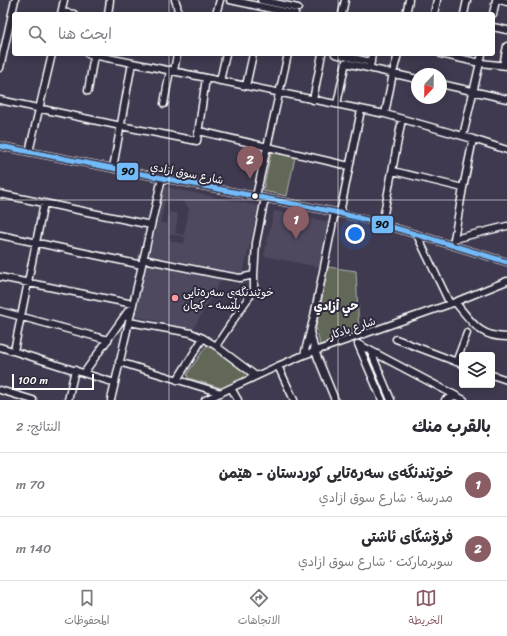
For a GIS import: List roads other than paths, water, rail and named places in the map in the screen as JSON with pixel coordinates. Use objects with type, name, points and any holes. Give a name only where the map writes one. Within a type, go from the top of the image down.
[{"type":"street","points":[[12,12],[15,0]]},
{"type":"street","points":[[61,12],[64,0]]},
{"type":"street","points":[[108,12],[110,0]]},
{"type":"street","points":[[175,0],[178,12]]},
{"type":"street","points":[[217,12],[220,0]]},
{"type":"street","points":[[230,0],[296,12]]},
{"type":"street","points":[[261,0],[296,12]]},
{"type":"street","points":[[296,12],[299,0]]},
{"type":"street","points":[[342,12],[345,0]]},
{"type":"street","points":[[406,12],[409,0]]},
{"type":"street","points":[[434,12],[437,0]]},
{"type":"street","points":[[464,12],[466,0]]},
{"type":"street","points":[[493,12],[496,0]]},
{"type":"street","points":[[500,0],[507,2]]},
{"type":"street","points":[[0,68],[12,14]]},
{"type":"street","points":[[495,27],[507,30]]},
{"type":"street","points":[[455,56],[480,63],[505,65],[507,46]]},
{"type":"street","points":[[29,152],[52,56]]},
{"type":"street","points":[[88,91],[96,56]]},
{"type":"street","points":[[100,56],[385,114],[507,150]]},
{"type":"street","points":[[164,104],[176,56]]},
{"type":"street","points":[[220,81],[226,56]]},
{"type":"street","points":[[246,86],[253,56]]},
{"type":"street","points":[[256,196],[288,56]]},
{"type":"street","points":[[313,100],[322,56]]},
{"type":"street","points":[[339,56],[347,60],[370,65],[411,78]]},
{"type":"street","points":[[370,65],[372,56]]},
{"type":"street","points":[[385,114],[397,56]]},
{"type":"street","points":[[463,136],[482,56]]},
{"type":"street","points":[[338,104],[347,60]]},
{"type":"street","points":[[113,168],[132,63]]},
{"type":"street","points":[[0,100],[197,141],[206,78]]},
{"type":"street","points":[[447,85],[507,99]]},
{"type":"street","points":[[304,356],[361,110]]},
{"type":"street","points":[[382,224],[402,119]]},
{"type":"street","points":[[199,131],[349,166]]},
{"type":"street","points":[[473,139],[454,242],[507,226]]},
{"type":"street","name":"شارع سوق ازادي","points":[[0,146],[337,213],[454,242],[507,262]]},
{"type":"street","points":[[393,170],[463,188]]},
{"type":"street","points":[[111,400],[162,178]]},
{"type":"street","points":[[0,194],[151,225]]},
{"type":"street","points":[[216,346],[254,290],[256,243],[265,198]]},
{"type":"street","points":[[14,351],[44,204]]},
{"type":"street","points":[[418,234],[453,303],[481,330],[495,336],[507,337]]},
{"type":"street","points":[[0,235],[142,262],[240,278],[254,275]]},
{"type":"street","points":[[0,277],[133,304]]},
{"type":"street","name":"شارع بادكار","points":[[205,400],[278,366],[315,351],[453,303],[507,281]]},
{"type":"street","points":[[84,373],[133,304]]},
{"type":"street","points":[[0,311],[108,340]]},
{"type":"street","points":[[129,322],[191,333],[203,338],[256,376]]},
{"type":"street","points":[[310,332],[315,351],[335,400]]},
{"type":"street","points":[[462,352],[468,333]]},
{"type":"street","points":[[177,380],[203,338]]},
{"type":"street","points":[[355,338],[382,400]]},
{"type":"street","points":[[396,339],[459,363]]},
{"type":"street","points":[[358,344],[464,400]]},
{"type":"street","points":[[0,347],[115,383]]},
{"type":"street","points":[[371,352],[391,400]]},
{"type":"street","points":[[120,362],[221,393]]},
{"type":"street","points":[[278,366],[294,400]]},
{"type":"street","points":[[68,400],[75,370]]},
{"type":"street","points":[[495,376],[507,380]]},
{"type":"street","points":[[231,388],[238,400]]},
{"type":"street","points":[[0,390],[29,399]]},
{"type":"street","points":[[445,400],[455,396]]},
{"type":"place","name":"فرۆشگای ئاشتی","points":[[250,179]]},
{"type":"place","name":"خوێندنگەی سەرەتایی کوردستان - هێمن","points":[[296,239]]},
{"type":"place","name":"خوێندنگەی سەرەتایی بڵێسە - کچان","points":[[175,298]]},
{"type":"district","name":"حي أزادي","points":[[336,306]]}]
